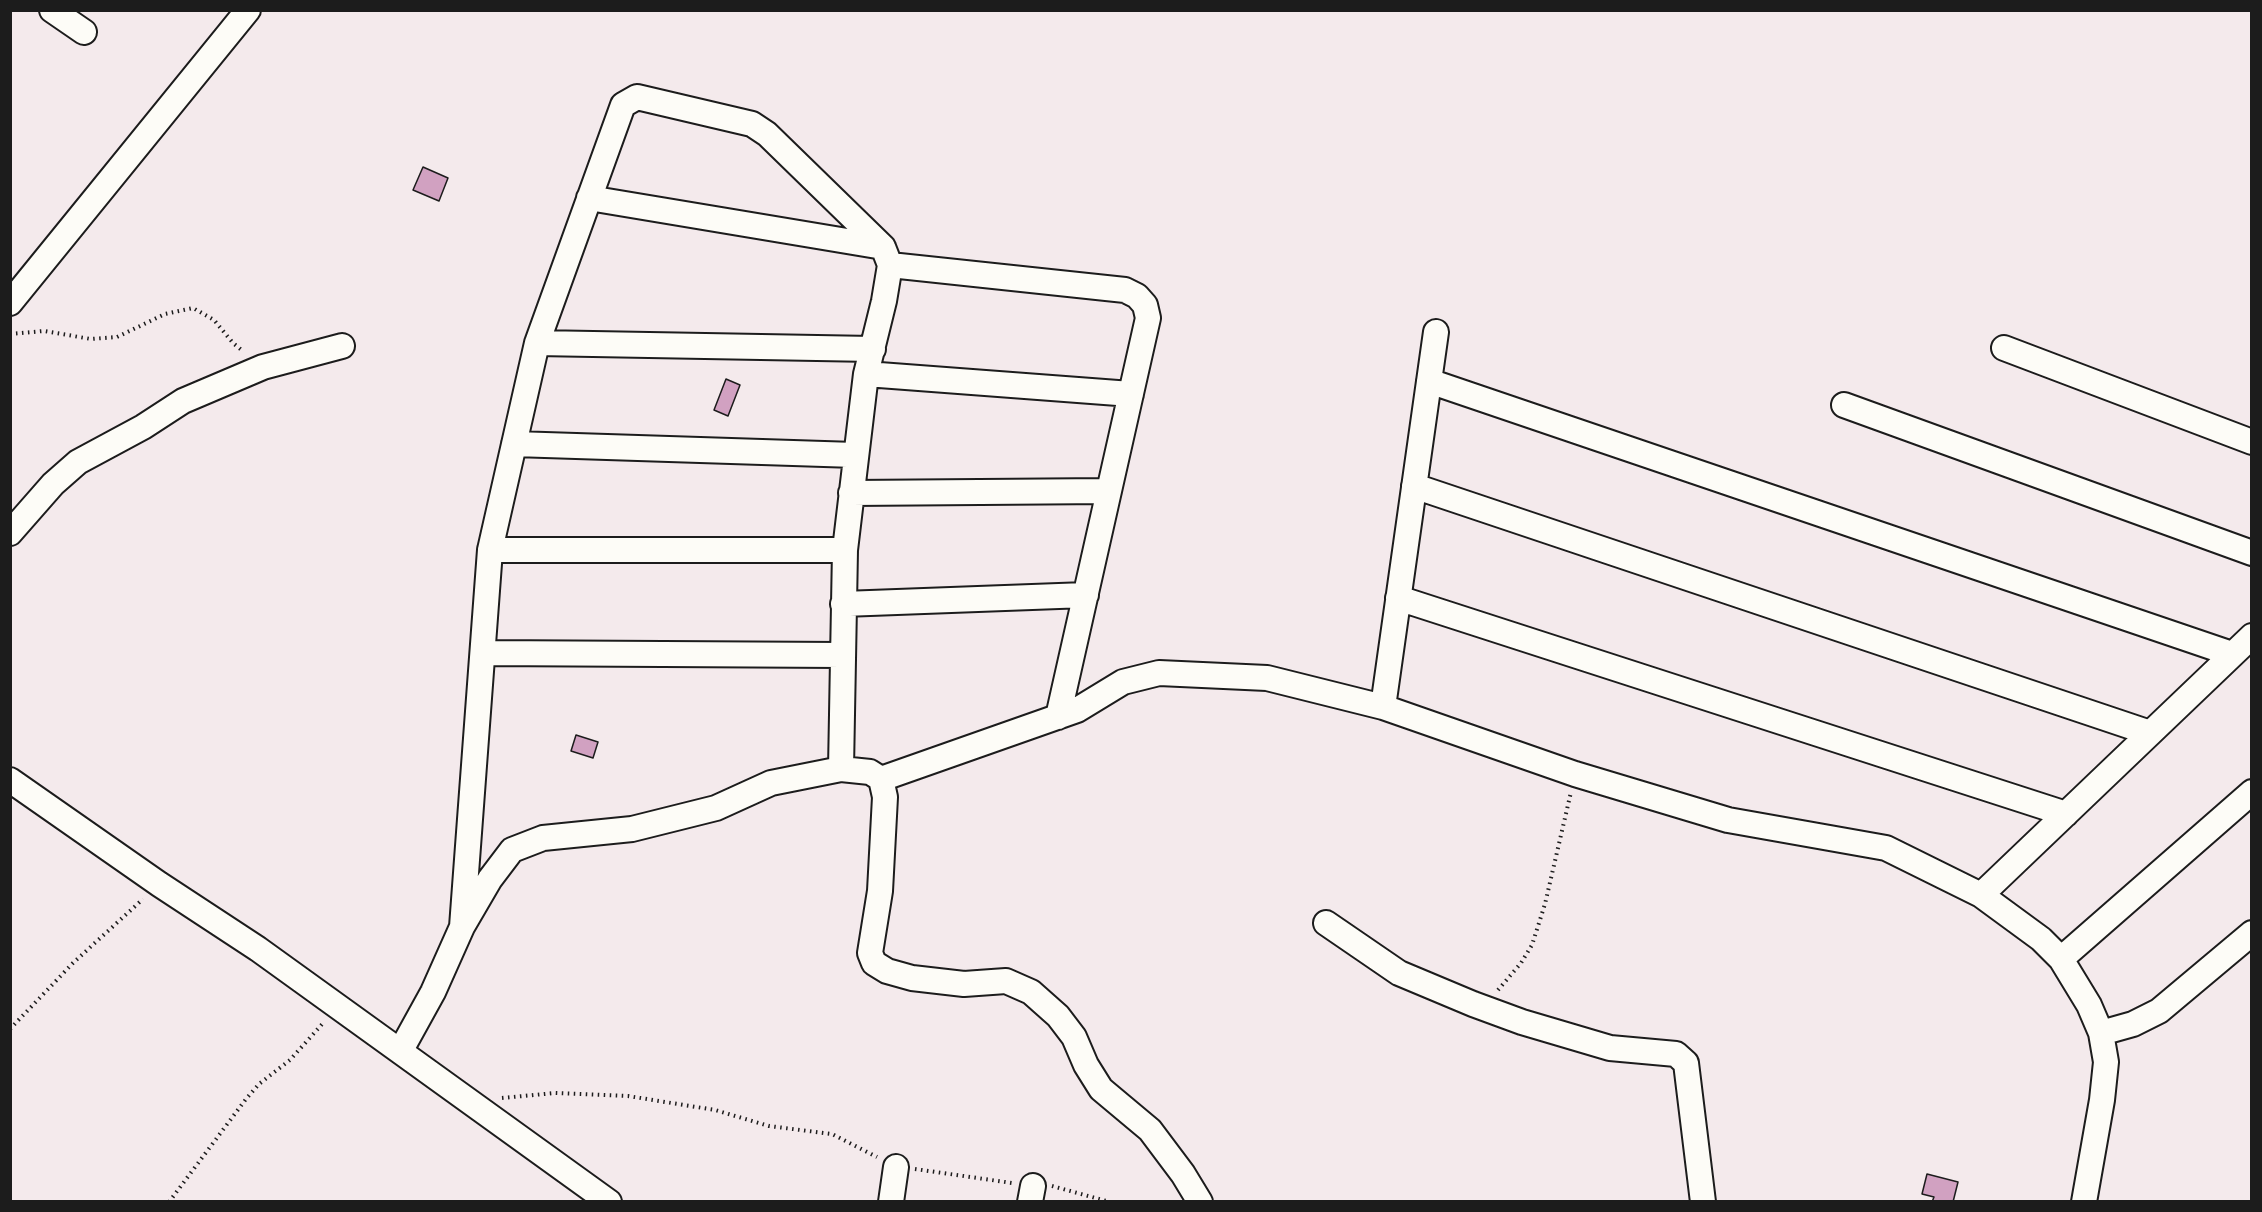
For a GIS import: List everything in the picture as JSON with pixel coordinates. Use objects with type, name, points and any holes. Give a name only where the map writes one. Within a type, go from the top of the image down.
[{"type":"street","points":[[52,10],[84,32]]},
{"type":"street","points":[[10,303],[248,10]]},
{"type":"street","points":[[462,927],[490,550],[537,343],[623,105],[637,97],[752,124],[886,256]]},
{"type":"street","points":[[589,198],[886,256],[1125,290],[1137,296],[1146,305],[1148,318],[1058,717]]},
{"type":"street","points":[[841,769],[845,550],[866,374],[873,349],[886,256]]},
{"type":"street","points":[[1383,707],[1436,332]]},
{"type":"street","points":[[537,343],[873,349]]},
{"type":"street","points":[[10,533],[53,484],[78,462],[142,427],[183,401],[263,367],[342,346]]},
{"type":"street","points":[[2004,348],[2252,442]]},
{"type":"street","points":[[866,374],[1131,394]]},
{"type":"street","points":[[1429,381],[2232,654]]},
{"type":"street","points":[[1844,405],[2252,553]]},
{"type":"street","points":[[514,444],[855,455]]},
{"type":"street","points":[[1414,486],[2150,733]]},
{"type":"street","points":[[851,493],[1109,491]]},
{"type":"street","points":[[490,550],[845,550]]},
{"type":"street","points":[[843,604],[1086,595]]},
{"type":"street","points":[[1398,598],[2066,814]]},
{"type":"street","points":[[1981,895],[2252,636]]},
{"type":"street","points":[[484,652],[842,655]]},
{"type":"street","points":[[881,779],[1077,710],[1123,682],[1159,673],[1267,678],[1383,707],[1575,774],[1728,820],[1886,848],[1981,895],[2041,939],[2061,959],[2089,1005],[2101,1033],[2106,1062],[2102,1100],[2084,1202]]},
{"type":"street","points":[[401,1050],[434,992],[462,927],[490,879],[512,850],[543,838],[642,826],[716,808],[771,783],[841,769],[870,772],[881,779],[885,797],[880,891],[870,953],[874,963],[887,971],[912,978],[964,984],[1006,981],[1031,992],[1058,1016],[1074,1037],[1086,1065],[1101,1089],[1150,1130],[1183,1174],[1200,1202]]},
{"type":"street","points":[[10,780],[159,884],[258,949],[337,1008],[471,1100],[562,1170],[609,1202]]},
{"type":"street","points":[[2061,959],[2252,792]]},
{"type":"street","points":[[1326,923],[1399,973],[1473,1004],[1522,1022],[1610,1048],[1676,1054],[1686,1063],[1703,1202]]},
{"type":"street","points":[[2101,1033],[2133,1024],[2159,1011],[2252,933]]},
{"type":"street","points":[[891,1202],[896,1167]]},
{"type":"path","points":[[10,334],[44,331],[91,339],[117,337],[165,314],[193,308],[214,320],[232,343],[263,367]]},
{"type":"path","points":[[1473,1004],[1489,997],[1502,986],[1532,945],[1558,852],[1575,774]]},
{"type":"path","points":[[10,1029],[73,963],[159,884]]},
{"type":"path","points":[[169,1202],[246,1100],[260,1084],[290,1060],[337,1008]]},
{"type":"path","points":[[471,1100],[555,1093],[628,1095],[715,1110],[769,1126],[832,1134],[896,1167],[1031,1194],[1056,1186],[1110,1202]]},
{"type":"building","points":[[423,167],[448,178],[439,201],[413,190]]},
{"type":"building","points":[[726,379],[740,385],[728,416],[714,410]]},
{"type":"building","points":[[576,735],[598,742],[593,758],[571,751]]},
{"type":"building","points":[[1927,1174],[1958,1182],[1953,1202],[1932,1202],[1934,1197],[1922,1194]]}]
